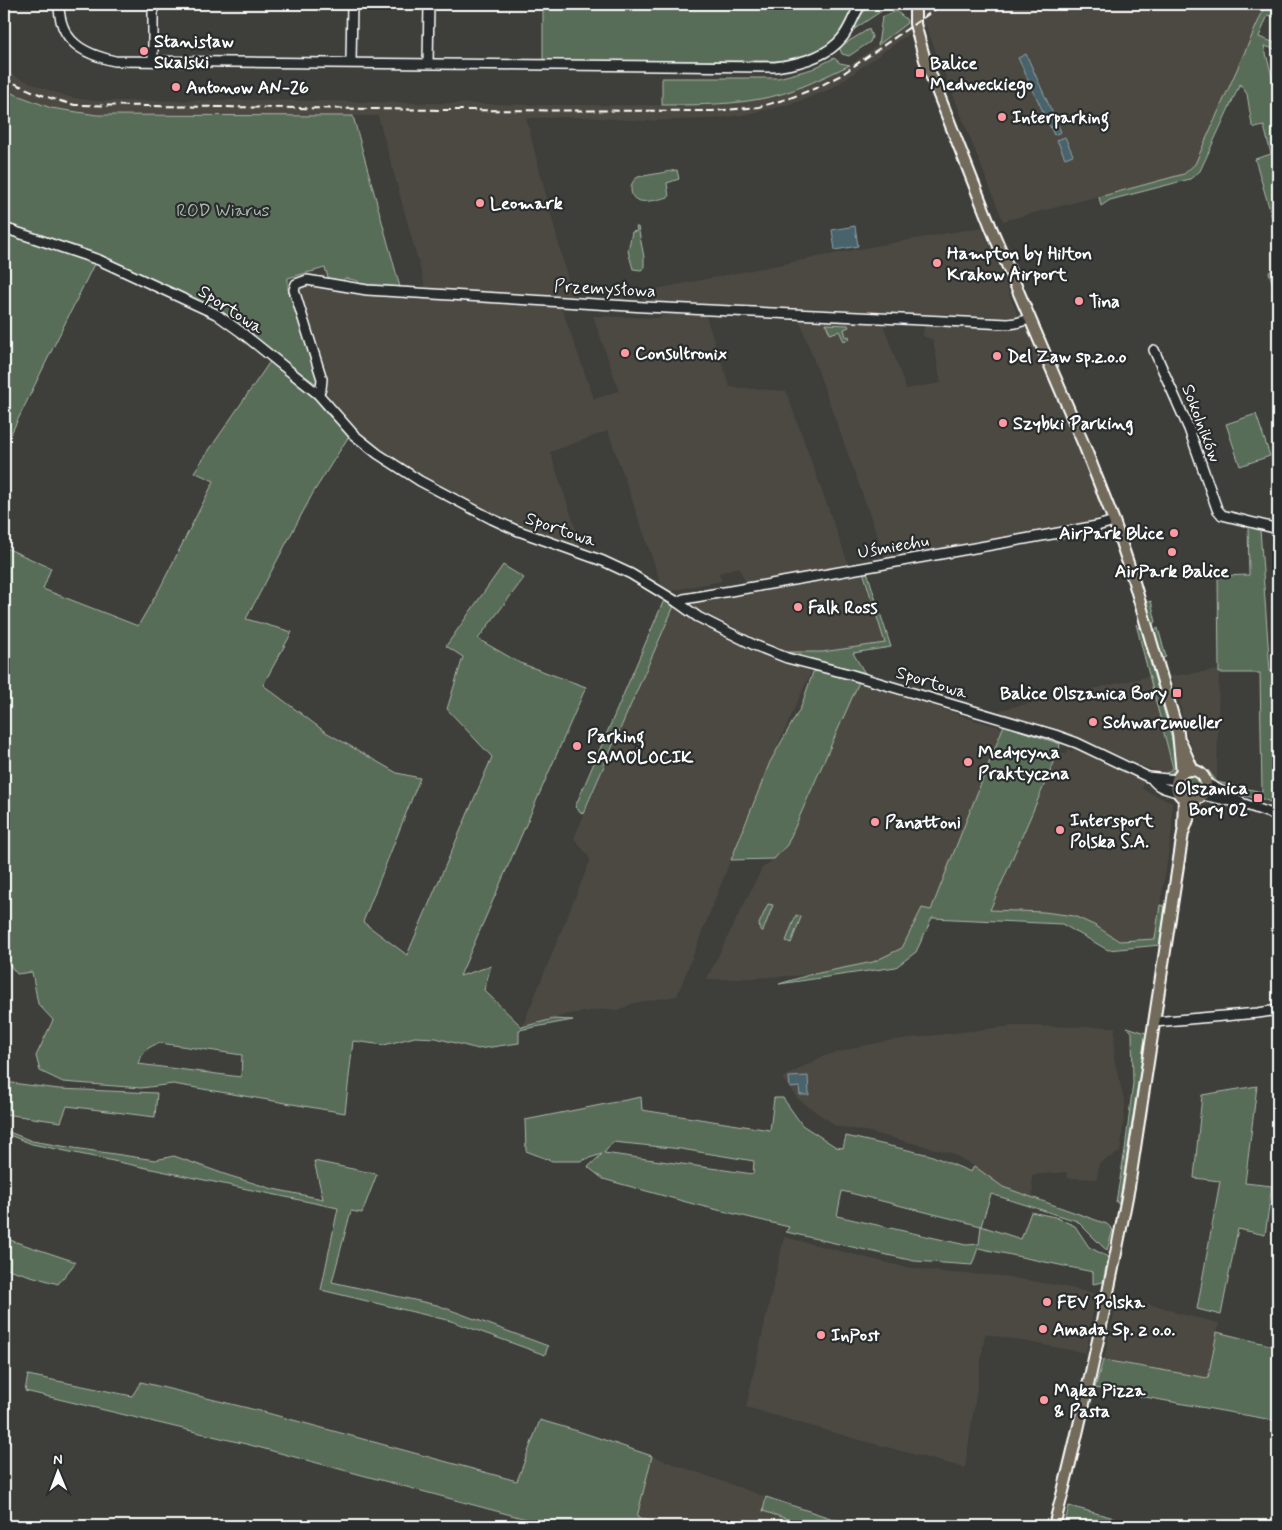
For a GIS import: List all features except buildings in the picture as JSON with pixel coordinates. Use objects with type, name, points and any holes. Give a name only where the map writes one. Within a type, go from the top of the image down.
[{"type":"main road","points":[[908,4],[914,17]]},
{"type":"main road","points":[[915,4],[914,17],[918,40],[925,60],[992,230],[1084,444],[1114,521],[1135,586],[1179,740],[1193,770],[1202,775],[1206,783],[1205,790],[1199,798],[1183,833]]},
{"type":"main road","points":[[1054,1526],[1086,1396],[1124,1211],[1183,833],[1180,795],[1176,784],[1179,777],[1179,740]]},
{"type":"main road","points":[[1179,777],[1193,770]]},
{"type":"main road","points":[[1180,795],[1199,798]]},
{"type":"street","points":[[59,4],[61,19],[74,44],[88,53],[115,61],[775,67],[805,62],[838,43],[844,37],[861,4]]},
{"type":"street","points":[[153,4],[153,61]]},
{"type":"street","points":[[351,62],[352,4]]},
{"type":"street","points":[[428,63],[429,4]]},
{"type":"street","name":"Sportowa","points":[[4,228],[99,260],[216,314],[318,394],[354,435],[390,463],[420,481],[516,530],[603,560],[631,574],[698,617],[754,645],[787,658],[857,676],[1077,742],[1152,779],[1179,777]]},
{"type":"street","name":"Przemysłowa","points":[[318,394],[321,389],[322,379],[294,290],[296,284],[307,280],[367,290],[652,307],[1008,324],[1030,319]]},
{"type":"street","name":"Sokolników","points":[[1154,350],[1189,429],[1217,508],[1222,515],[1278,529]]},
{"type":"street","name":"Uśmiechu","points":[[677,602],[684,599],[1097,526],[1114,521]]},
{"type":"street","name":"Sportowa","points":[[1152,779],[1155,784],[1180,795]]},
{"type":"street","points":[[1206,783],[1244,804],[1278,816]]},
{"type":"street","points":[[1199,798],[1244,804]]},
{"type":"street","points":[[1154,1022],[1278,1010]]},
{"type":"shaded area","points":[[935,4],[1266,4],[1195,164],[1184,174],[1003,221],[925,24],[831,89],[789,105],[712,119],[645,121],[583,117],[526,118],[573,299],[426,290],[378,116],[97,115],[51,108],[4,90],[4,68],[15,76],[45,89],[69,97],[95,101],[258,100],[544,105],[719,105],[850,65]]},
{"type":"shaded area","points":[[982,227],[1019,318],[643,301],[640,292],[864,248]]},
{"type":"shaded area","points":[[302,284],[411,296],[561,306],[594,399],[619,391],[593,316],[661,318],[659,311],[705,314],[730,387],[786,391],[849,566],[747,586],[739,567],[719,573],[722,581],[664,592],[608,431],[550,452],[583,550],[449,494],[389,460],[355,433],[329,402],[325,379],[298,289]]},
{"type":"shaded area","points":[[799,319],[882,321],[906,389],[941,383],[933,340],[923,336],[924,323],[1027,327],[1101,505],[1101,513],[1094,523],[886,559]]},
{"type":"shaded area","points":[[861,572],[885,643],[822,652],[778,652],[744,635],[732,626],[721,621],[717,623],[695,611],[693,601]]},
{"type":"shaded area","points":[[674,606],[744,647],[811,672],[760,785],[677,996],[634,1003],[619,1010],[606,1009],[569,1014],[522,1027],[590,861],[574,838]]},
{"type":"shaded area","points":[[1219,670],[1217,782],[1208,770],[1197,762],[1184,725],[1179,697],[1170,676]]},
{"type":"shaded area","name":"Schwarzmueller","points":[[1150,676],[1173,769],[1165,774],[1131,762],[1087,741],[1001,716],[1000,710]]},
{"type":"shaded area","points":[[859,682],[917,699],[973,720],[1003,728],[931,910],[922,908],[902,948],[873,962],[809,975],[706,980],[762,868],[774,859],[787,845]]},
{"type":"shaded area","points":[[1074,748],[1145,779],[1142,789],[1172,802],[1172,830],[1155,939],[1119,941],[1096,926],[1074,916],[1044,912],[990,910],[1059,751],[1066,754],[1068,749],[1072,751]]},
{"type":"shaded area","points":[[1012,1026],[1115,1027],[1114,1058],[1125,1104],[1122,1137],[1120,1152],[1099,1163],[1097,1179],[1067,1178],[1066,1172],[1032,1175],[1033,1198],[1003,1187],[974,1166],[951,1153],[869,1132],[836,1126],[798,1099],[782,1078],[824,1056],[858,1047],[886,1041]]},
{"type":"shaded area","points":[[784,1237],[904,1267],[951,1273],[1003,1276],[1096,1294],[1086,1353],[985,1334],[965,1468],[746,1407]]},
{"type":"shaded area","points":[[1118,1297],[1219,1323],[1208,1378],[1104,1359]]},
{"type":"shaded area","points":[[652,1456],[766,1497],[764,1511],[809,1526],[662,1526],[637,1518]]},
{"type":"green space","points":[[543,4],[855,4],[832,42],[815,53],[795,59],[775,61],[543,61]]},
{"type":"green space","points":[[871,4],[892,4],[853,30],[862,14]]},
{"type":"green space","points":[[1266,4],[1278,4],[1278,18],[1268,15],[1259,37],[1278,44],[1278,50],[1264,46],[1278,99],[1278,238],[1255,159],[1271,154],[1264,126],[1255,128],[1252,125],[1247,94],[1240,84],[1200,171],[1190,179],[1110,200],[1101,206],[1099,197],[1184,174],[1195,164]]},
{"type":"green space","points":[[896,11],[906,19],[907,23],[878,45],[882,17]]},
{"type":"green space","points":[[869,29],[872,37],[870,42],[849,56],[842,54],[839,47]]},
{"type":"green space","points":[[834,58],[840,63],[850,65],[803,86],[774,96],[732,103],[662,105],[662,78],[778,78],[812,69]]},
{"type":"green space","name":"ROD Wiarus","points":[[4,90],[51,108],[97,115],[353,116],[400,287],[358,284],[358,281],[345,278],[342,282],[334,279],[329,280],[325,268],[288,278],[288,289],[318,374],[318,380],[315,383],[276,356],[236,324],[158,284],[72,245],[4,225]]},
{"type":"green space","points":[[677,170],[679,179],[667,183],[669,197],[652,201],[641,201],[632,196],[632,184],[638,177]]},
{"type":"green space","points":[[636,227],[638,227],[644,257],[644,268],[641,270],[633,269],[628,251],[632,232],[637,231]]},
{"type":"green space","points":[[4,231],[95,262],[4,448]]},
{"type":"green space","points":[[1278,267],[1278,302],[1269,272]]},
{"type":"green space","points":[[826,324],[848,325],[849,327],[844,329],[846,337],[849,336],[850,339],[844,341],[839,331],[830,334]]},
{"type":"green space","points":[[271,360],[311,394],[349,436],[313,493],[246,619],[292,632],[263,685],[324,731],[397,773],[420,778],[363,922],[407,955],[492,757],[447,709],[463,657],[446,646],[503,565],[524,578],[478,639],[520,663],[586,687],[460,976],[491,966],[484,990],[522,1027],[553,1019],[573,1020],[519,1030],[519,1043],[478,1049],[436,1038],[415,1037],[384,1045],[353,1041],[345,1113],[173,1084],[141,1088],[63,1082],[40,1071],[36,1056],[53,1020],[38,1004],[32,972],[17,974],[4,958],[4,547],[51,568],[43,589],[138,626],[160,588],[214,481],[194,472]],"holes":[[[160,1043],[242,1055],[241,1077],[138,1064],[146,1050]]]},
{"type":"green space","points":[[1256,414],[1270,456],[1240,466],[1226,424]]},
{"type":"green space","points":[[1248,525],[1260,529],[1270,671],[1278,671],[1278,805],[1255,796],[1254,798],[1232,792],[1222,787],[1213,780],[1208,770],[1217,782],[1262,792],[1260,673],[1219,673],[1218,576],[1249,575]]},
{"type":"green space","points":[[867,571],[891,647],[853,653],[866,675],[778,652],[822,652],[885,643],[863,572]]},
{"type":"green space","points":[[664,600],[674,606],[583,814],[575,807]]},
{"type":"green space","points":[[1151,601],[1156,622],[1151,624],[1145,603]]},
{"type":"green space","points":[[1136,624],[1141,629],[1174,747],[1177,765],[1170,774],[1165,774],[1173,768]]},
{"type":"green space","points":[[1158,628],[1166,657],[1161,658],[1153,631]]},
{"type":"green space","points":[[819,671],[859,682],[787,845],[774,859],[731,860],[770,762],[801,707],[813,672]]},
{"type":"green space","points":[[1004,725],[1060,744],[1059,751],[990,910],[1044,912],[1074,916],[1096,926],[1119,941],[1155,939],[1160,905],[1165,906],[1160,945],[1108,950],[1062,924],[932,918],[916,952],[896,967],[779,984],[809,975],[873,962],[902,948],[922,908],[931,910]]},
{"type":"green space","points":[[1191,774],[1199,777],[1202,785],[1199,793],[1191,796],[1183,793],[1180,785],[1183,777]]},
{"type":"green space","points":[[768,904],[773,905],[763,931],[760,930],[759,924]]},
{"type":"green space","points":[[796,915],[801,917],[791,943],[786,941]]},
{"type":"green space","points":[[1127,1027],[1146,1033],[1119,1204],[1116,1202],[1125,1150],[1133,1083],[1132,1032]]},
{"type":"green space","points":[[4,1082],[59,1089],[157,1093],[155,1117],[67,1106],[61,1122],[4,1114]]},
{"type":"green space","points":[[1257,1086],[1245,1183],[1272,1186],[1265,1235],[1238,1229],[1221,1315],[1197,1309],[1220,1181],[1194,1178],[1202,1095]]},
{"type":"green space","points":[[641,1097],[642,1110],[770,1130],[774,1098],[783,1098],[802,1125],[836,1147],[843,1148],[846,1136],[930,1155],[971,1172],[974,1166],[1003,1187],[1107,1224],[1113,1230],[1107,1250],[1077,1221],[991,1194],[981,1226],[1021,1239],[1031,1212],[1055,1217],[1075,1226],[1089,1247],[1108,1257],[1103,1282],[1093,1284],[1093,1272],[978,1248],[972,1265],[914,1261],[786,1232],[789,1227],[697,1205],[603,1179],[588,1167],[602,1154],[580,1161],[552,1161],[526,1151],[525,1120]],"holes":[[[613,1142],[681,1149],[754,1161],[753,1174],[604,1153]],[[842,1191],[981,1226],[979,1244],[966,1245],[837,1216]]]},
{"type":"green space","points":[[4,1130],[32,1141],[74,1148],[155,1160],[174,1156],[273,1189],[323,1199],[314,1161],[377,1174],[362,1213],[351,1211],[332,1282],[437,1305],[548,1346],[545,1355],[451,1321],[321,1290],[338,1208],[32,1144],[4,1133]]},
{"type":"green space","points":[[4,1238],[76,1262],[58,1284],[4,1268]]},
{"type":"green space","points":[[1217,1332],[1278,1347],[1278,1421],[1095,1388],[1103,1360],[1208,1378]]},
{"type":"green space","points":[[28,1375],[132,1396],[141,1382],[260,1411],[517,1481],[540,1420],[652,1456],[637,1517],[662,1526],[552,1526],[250,1445],[25,1391]]},
{"type":"green space","points":[[766,1497],[855,1526],[809,1526],[763,1511]]},
{"type":"green space","points":[[1069,1506],[1122,1520],[1118,1526],[1064,1526]]},
{"type":"water","points":[[1026,54],[1061,132],[1054,135],[1018,58]]},
{"type":"water","points":[[1065,137],[1073,155],[1065,158],[1057,140]]},
{"type":"water","points":[[855,226],[858,246],[835,250],[832,230]]},
{"type":"water","points":[[808,1076],[809,1095],[800,1095],[799,1087],[790,1088],[789,1077]]},
{"type":"railway","points":[[4,78],[39,94],[75,105],[445,110],[713,111],[759,107],[816,88],[841,75],[943,4]]},
{"type":"place","name":"Stanisław Skalski","points":[[144,51]]},
{"type":"place","name":"Balice Medweckiego","points":[[920,73]]},
{"type":"place","name":"Antonow AN-26","points":[[176,87]]},
{"type":"place","name":"Interparking","points":[[1002,117]]},
{"type":"place","name":"Leomark","points":[[480,203]]},
{"type":"place","name":"Hampton by Hilton Krakow Airport","points":[[937,263]]},
{"type":"place","name":"Tina","points":[[1079,301]]},
{"type":"place","name":"Consultronix","points":[[625,353]]},
{"type":"place","name":"Del Zaw sp.z.o.o","points":[[997,356]]},
{"type":"place","name":"Szybki Parking","points":[[1003,423]]},
{"type":"place","name":"AirPark Blice","points":[[1174,533]]},
{"type":"place","name":"AirPark Balice","points":[[1172,552]]},
{"type":"place","name":"Falk Ross","points":[[798,607]]},
{"type":"place","name":"Balice Olszanica Bory","points":[[1177,693]]},
{"type":"place","name":"Schwarzmueller","points":[[1093,722]]},
{"type":"place","name":"Parking SAMOLOCIK","points":[[577,746]]},
{"type":"place","name":"Medycyna Praktyczna","points":[[968,762]]},
{"type":"place","name":"Olszanica Bory 02","points":[[1258,798]]},
{"type":"place","name":"Panattoni","points":[[875,822]]},
{"type":"place","name":"Intersport Polska S.A.","points":[[1060,830]]},
{"type":"place","name":"FEV Polska","points":[[1047,1302]]},
{"type":"place","name":"Amada Sp. z o.o.","points":[[1043,1329]]},
{"type":"place","name":"InPost","points":[[821,1335]]},
{"type":"place","name":"Mąka Pizza & Pasta","points":[[1044,1400]]}]
